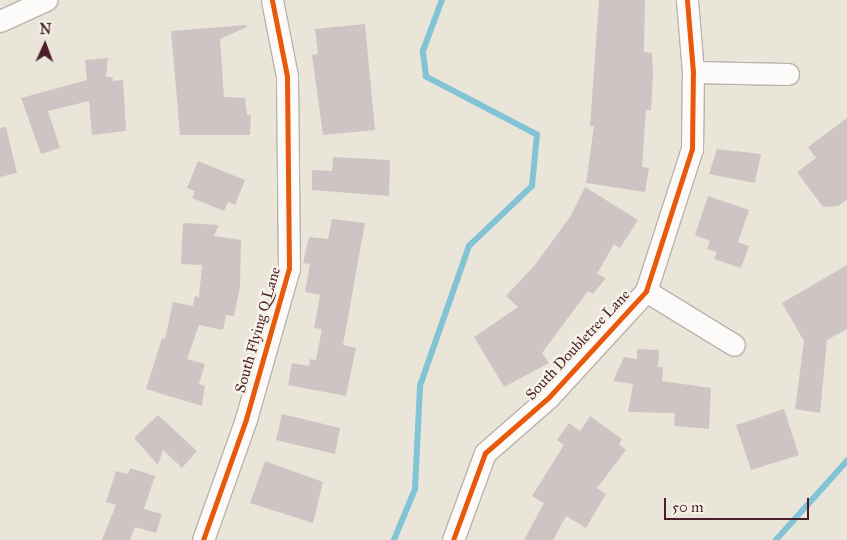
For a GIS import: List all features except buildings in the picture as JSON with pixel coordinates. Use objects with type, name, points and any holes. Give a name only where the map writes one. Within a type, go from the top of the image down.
[{"type":"street","points":[[0,21],[46,0]]},
{"type":"street","name":"South Flying Q Lane","points":[[203,540],[246,419],[289,268],[287,76],[272,0]]},
{"type":"street","name":"South Doubletree Lane","points":[[453,540],[485,453],[549,397],[646,291],[692,149],[693,72],[687,0]]},
{"type":"street","points":[[693,72],[788,74]]},
{"type":"street","points":[[646,291],[734,345]]},
{"type":"waterway","points":[[394,540],[415,489],[420,386],[469,246],[532,186],[537,135],[426,77],[423,51],[442,0]]},
{"type":"waterway","points":[[776,540],[847,461]]},
{"type":"cycle path","points":[[203,540],[246,419],[289,268],[287,76],[272,0]]},
{"type":"cycle path","points":[[453,540],[485,453],[549,397],[646,291],[692,149],[693,72],[687,0]]}]
